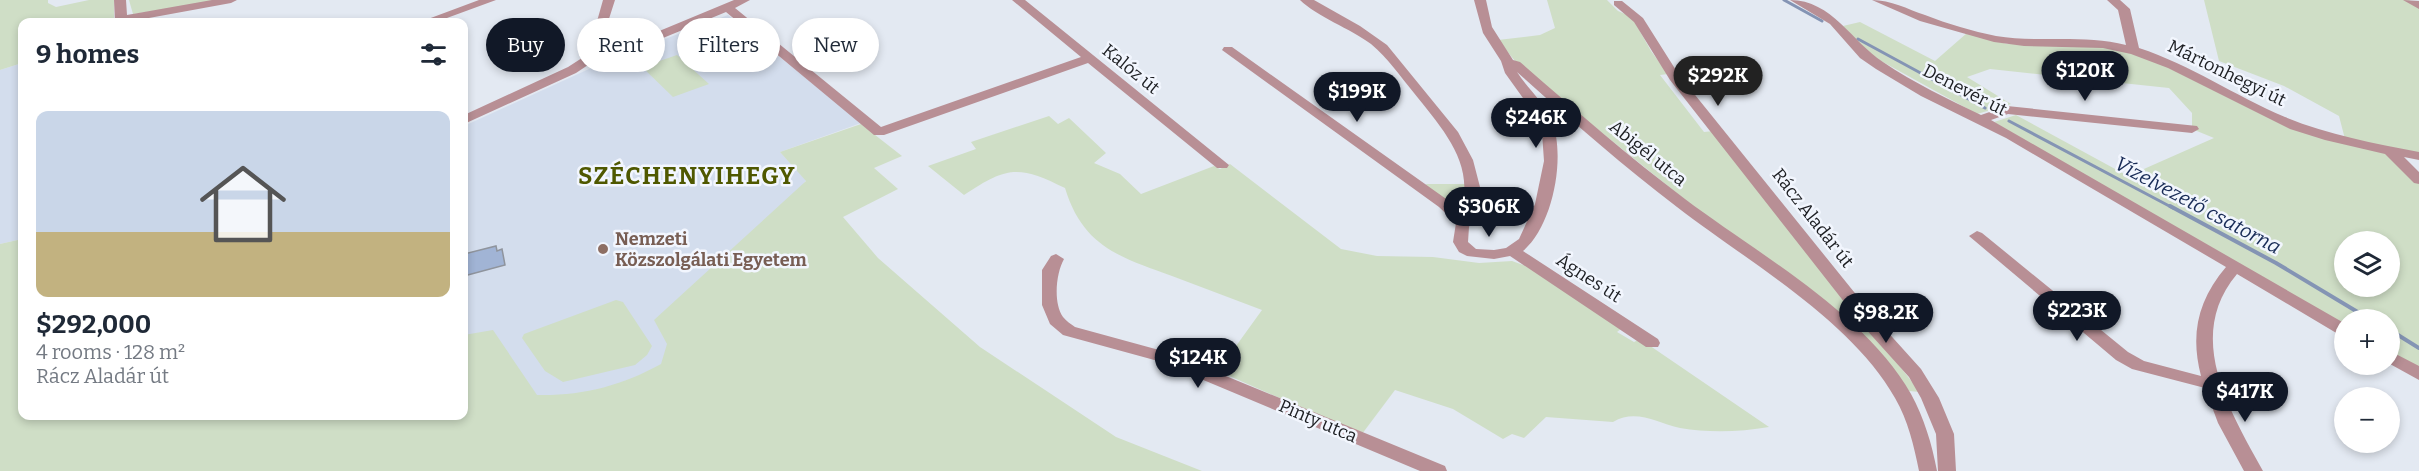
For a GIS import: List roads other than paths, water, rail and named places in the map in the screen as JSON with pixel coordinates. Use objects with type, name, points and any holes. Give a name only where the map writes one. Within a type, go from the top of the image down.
[{"type":"street","points":[[120,0],[121,18]]},
{"type":"street","points":[[137,18],[231,0]]},
{"type":"street","points":[[438,18],[490,0]]},
{"type":"street","points":[[604,18],[609,0]]},
{"type":"street","points":[[665,33],[744,0]]},
{"type":"street","name":"Kalóz út","points":[[1018,0],[1222,165]]},
{"type":"street","points":[[1306,0],[1384,49],[1444,121],[1466,161],[1473,187],[1470,209],[1459,234],[1462,247],[1485,255],[1514,252],[1529,239],[1549,183],[1552,147],[1543,117],[1512,74],[1508,63],[1487,33],[1480,0]]},
{"type":"street","name":"Denevér út","points":[[1796,0],[1834,22],[1864,55],[1880,66],[1926,93],[1982,119],[2334,324]]},
{"type":"street","name":"Mártonhegyi út","points":[[1878,0],[2002,40],[2079,42],[2133,50],[2187,71],[2227,95],[2281,120],[2320,134],[2419,156]]},
{"type":"street","points":[[2113,0],[2124,9],[2133,50]]},
{"type":"street","points":[[2409,0],[2419,6]]},
{"type":"street","name":"Rácz Aladár út","points":[[1618,3],[1639,20],[1674,77],[1869,322],[1916,373],[1930,398],[1945,434],[1947,471]]},
{"type":"street","points":[[728,8],[879,132],[1089,58]]},
{"type":"street","points":[[1228,50],[1444,204],[1463,222]]},
{"type":"street","name":"Abigél utca","points":[[1508,63],[1516,64],[1658,185],[1829,315],[1881,365],[1901,392],[1911,411],[1928,471]]},
{"type":"street","points":[[468,118],[577,67]]},
{"type":"street","points":[[1982,119],[2007,110],[2193,129]]},
{"type":"street","points":[[2389,150],[2419,180]]},
{"type":"street","points":[[1977,236],[2121,356],[2138,365],[2211,384]]},
{"type":"street","name":"Ágnes út","points":[[1514,252],[1652,343]]},
{"type":"street","name":"Pinty utca","points":[[1056,259],[1050,270],[1050,305],[1056,320],[1069,331],[1164,357],[1438,471]]},
{"type":"street","points":[[2235,266],[2214,287],[2204,331],[2212,395],[2232,439],[2254,471]]},
{"type":"street","points":[[2400,363],[2419,374]]},
{"type":"waterway","points":[[1784,0],[1822,21]]},
{"type":"waterway","name":"Vízelvezető csatorna","points":[[1858,39],[1985,108]]},
{"type":"waterway","name":"Vízelvezető csatorna","points":[[2009,121],[2173,208]]},
{"type":"waterway","name":"Vízelvezető csatorna","points":[[2170,206],[2276,263],[2353,309]]},
{"type":"waterway","name":"Vízelvezető csatorna","points":[[2400,336],[2419,348]]},
{"type":"place","name":"Nemzeti Közszolgálati Egyetem","points":[[603,249]]},
{"type":"district","name":"SZÉCHENYIHEGY","points":[[687,176]]}]
